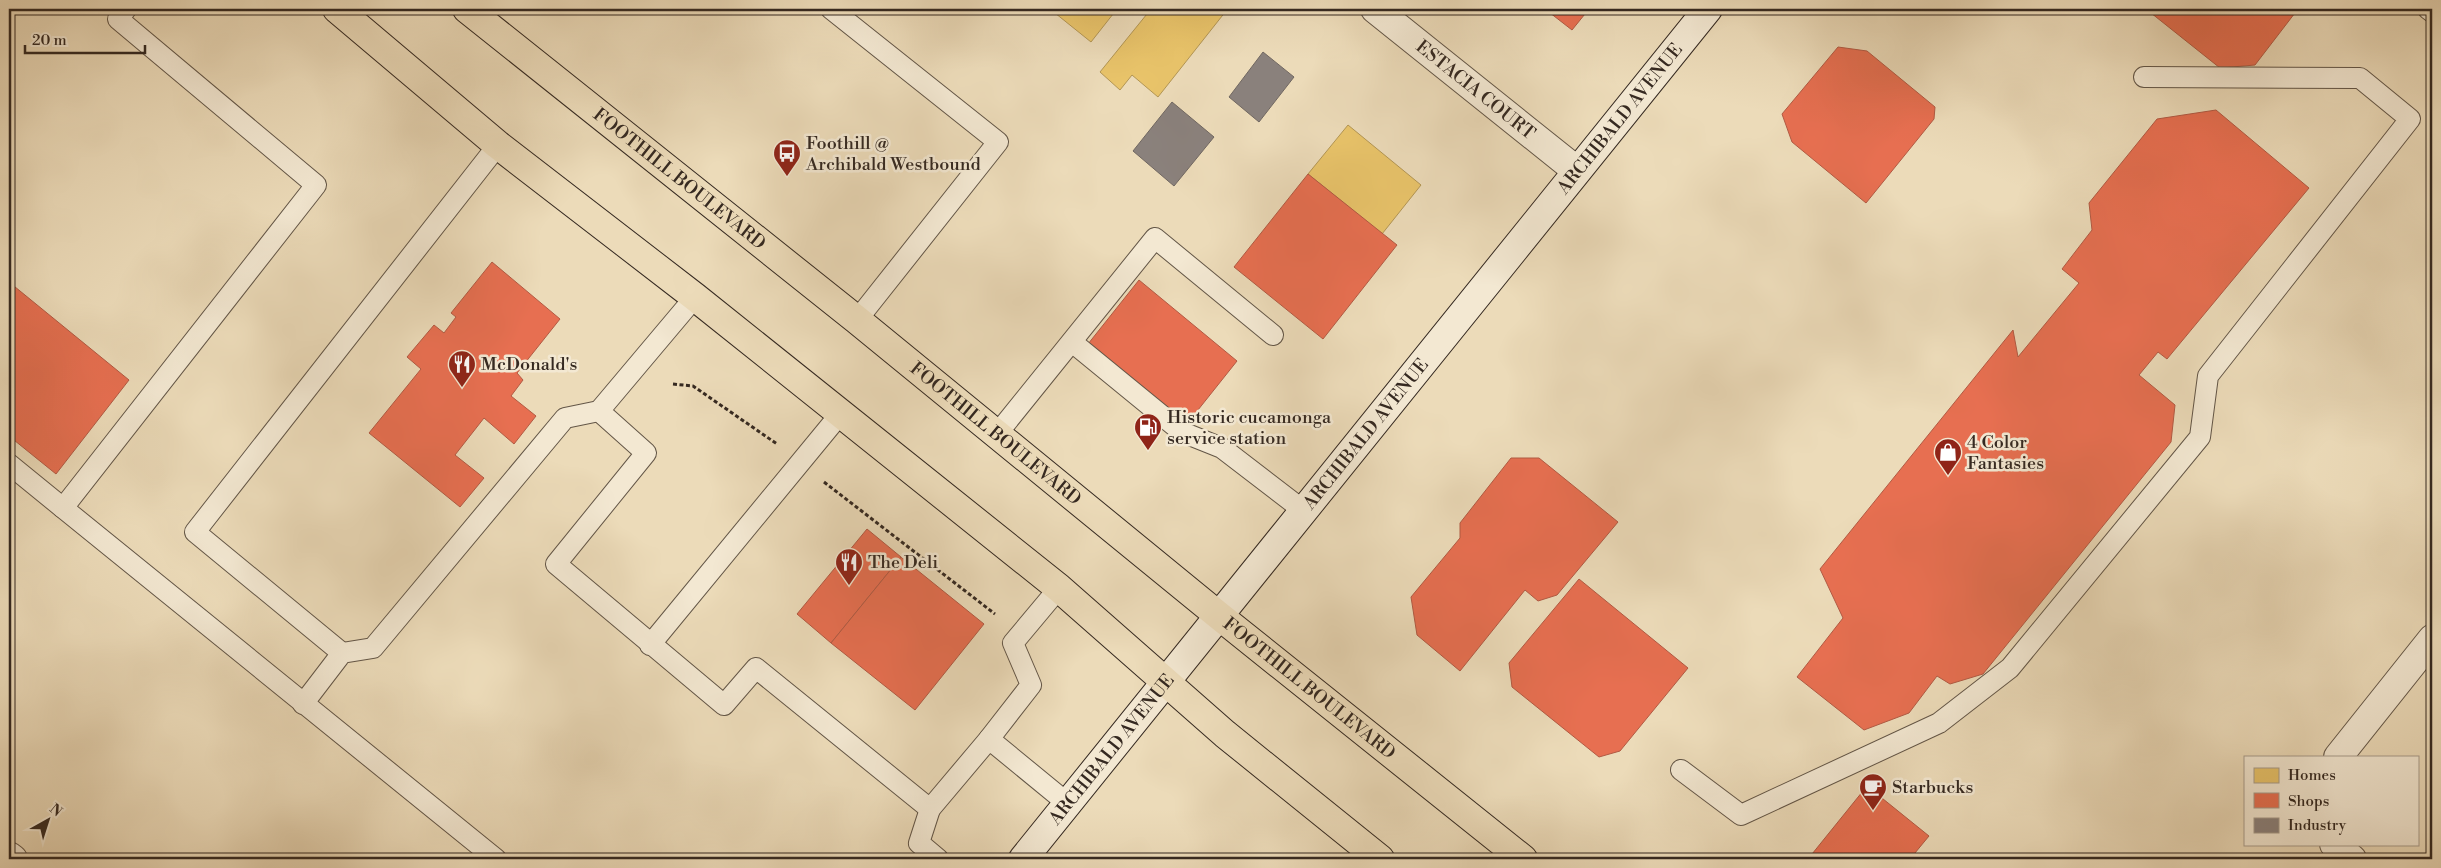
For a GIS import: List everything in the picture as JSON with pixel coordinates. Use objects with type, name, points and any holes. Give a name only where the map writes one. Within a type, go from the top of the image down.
[{"type":"main road","points":[[337,9],[498,145],[695,297],[1059,588],[1164,682],[1283,783],[1380,859]]},
{"type":"main road","name":"FOOTHILL BOULEVARD","points":[[468,9],[857,320],[1218,615],[1523,859]]},
{"type":"main road","name":"ESTACIA COURT","points":[[1375,9],[1576,170]]},
{"type":"main road","name":"ARCHIBALD AVENUE","points":[[1023,859],[1576,170],[1709,10]]},
{"type":"main road","points":[[2339,756],[2432,639]]},
{"type":"main road","points":[[2336,846],[2352,859]]},
{"type":"main road","points":[[9,856],[13,859]]},
{"type":"lane","points":[[63,508],[316,185],[118,19],[126,9]]},
{"type":"lane","points":[[831,9],[998,142],[857,320]]},
{"type":"lane","points":[[2428,9],[2432,12]]},
{"type":"lane","points":[[1681,770],[1741,815],[1939,723],[2010,668],[2200,437],[2208,376],[2410,119],[2360,78],[2144,77]]},
{"type":"lane","points":[[342,653],[195,532],[498,145]]},
{"type":"lane","points":[[997,434],[1155,238],[1273,335]]},
{"type":"lane","points":[[303,704],[342,653],[373,648],[565,418],[599,411],[695,297]]},
{"type":"lane","points":[[1072,342],[1182,432],[1222,448],[1304,511]]},
{"type":"lane","points":[[599,411],[646,453],[556,564],[650,645],[724,705],[756,668],[930,809]]},
{"type":"lane","points":[[650,645],[841,413]]},
{"type":"lane","points":[[9,464],[496,859]]},
{"type":"lane","points":[[938,859],[919,843],[930,809],[1032,685],[1013,643],[1059,588]]},
{"type":"lane","points":[[989,739],[1067,803]]},
{"type":"path","points":[[673,384],[693,386],[781,447]]},
{"type":"path","points":[[821,480],[1020,634]]},
{"type":"building: Homes","points":[[1050,9],[1117,9],[1091,42]]},
{"type":"building: Homes","points":[[1151,9],[1223,9],[1226,11],[1158,97],[1132,75],[1120,90],[1100,72]]},
{"type":"building: Homes","points":[[1348,125],[1421,185],[1382,234],[1308,174]]},
{"type":"building: Shops","points":[[1545,9],[1589,9],[1572,30]]},
{"type":"building: Shops","points":[[2146,9],[2298,9],[2255,65],[2220,68]]},
{"type":"building: Shops","points":[[1838,47],[1867,51],[1935,107],[1934,119],[1866,203],[1792,142],[1782,114]]},
{"type":"building: Shops","points":[[2216,110],[2309,188],[2167,359],[2158,352],[2139,375],[2175,405],[2171,442],[1983,674],[1950,684],[1937,676],[1909,713],[1864,730],[1797,677],[1843,618],[1820,569],[2013,330],[2018,357],[2079,283],[2062,269],[2092,230],[2089,203],[2157,119]]},
{"type":"building: Shops","points":[[1308,174],[1397,245],[1323,339],[1234,267]]},
{"type":"building: Shops","name":"McDonald's","points":[[492,262],[560,319],[517,373],[523,380],[511,396],[536,416],[514,444],[484,418],[455,455],[484,478],[460,507],[369,433],[421,369],[407,357],[434,325],[444,333],[456,317],[451,313]]},
{"type":"building: Shops","points":[[1139,280],[1237,361],[1186,425],[1088,344]]},
{"type":"building: Shops","points":[[9,282],[129,380],[56,474],[9,436]]},
{"type":"building: Shops","points":[[1511,458],[1539,458],[1618,522],[1557,595],[1538,601],[1525,590],[1460,671],[1417,635],[1411,597],[1460,538],[1460,523]]},
{"type":"building: Shops","name":"The Deli","points":[[867,529],[901,557],[831,643],[797,614]]},
{"type":"building: Shops","points":[[901,557],[984,624],[915,710],[831,643]]},
{"type":"building: Shops","points":[[1579,579],[1688,668],[1620,751],[1599,757],[1512,687],[1509,663]]},
{"type":"building: Shops","name":"Starbucks","points":[[1867,786],[1929,836],[1910,859],[1808,859]]},
{"type":"building: Industry","points":[[1263,52],[1294,77],[1259,122],[1229,97]]},
{"type":"building: Industry","points":[[1172,102],[1214,137],[1174,186],[1133,151]]},
{"type":"place","name":"Foothill @ Archibald Westbound","points":[[787,177]]},
{"type":"place","name":"McDonald's","points":[[462,388]]},
{"type":"place","name":"Historic cucamonga service station","points":[[1148,451]]},
{"type":"place","name":"4 Color Fantasies","points":[[1948,476]]},
{"type":"place","name":"The Deli","points":[[849,586]]},
{"type":"place","name":"Starbucks","points":[[1873,811]]}]
